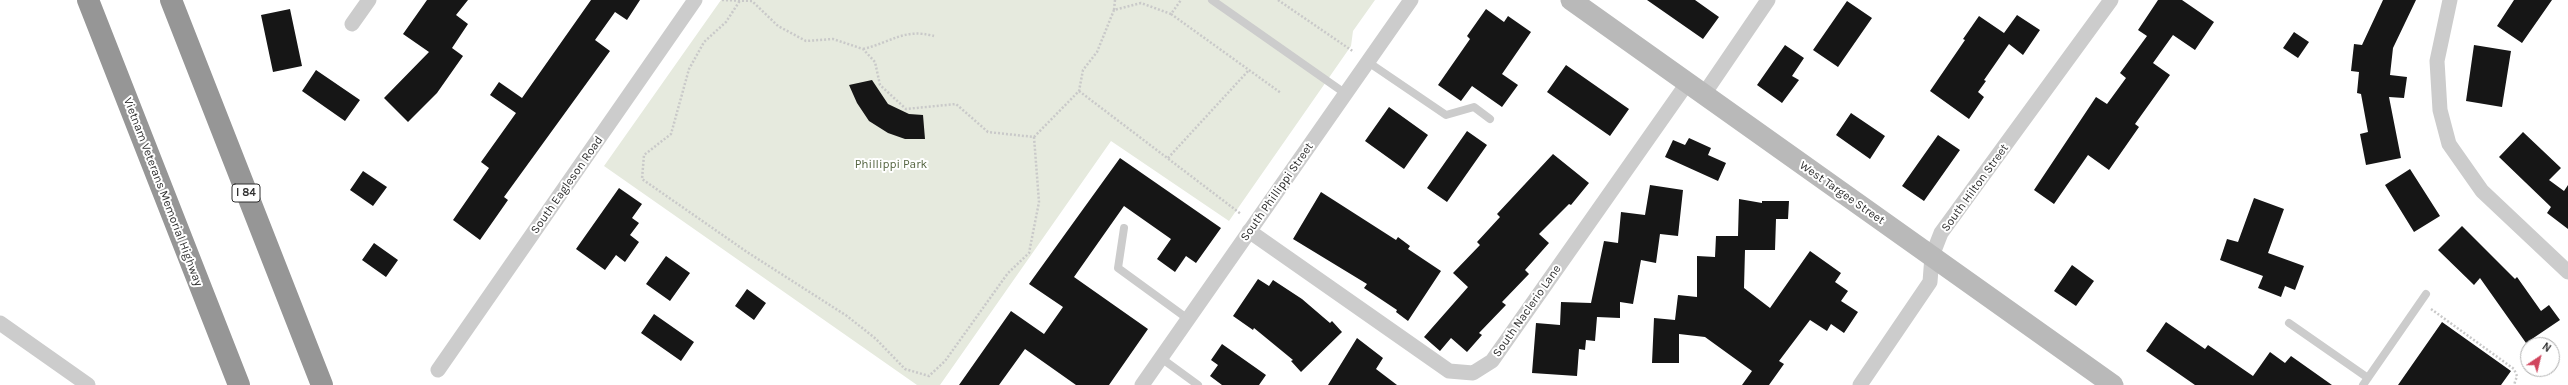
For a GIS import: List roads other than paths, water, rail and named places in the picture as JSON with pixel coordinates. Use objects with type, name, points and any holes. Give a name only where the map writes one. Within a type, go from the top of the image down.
[{"type":"highway","name":"Vietnam Veterans Memorial Highway","points":[[88,0],[238,385]]},
{"type":"highway","name":"I 84","points":[[171,0],[322,385]]},
{"type":"street","points":[[352,24],[369,0]]},
{"type":"street","name":"South Eagleson Road","points":[[438,370],[695,0]]},
{"type":"street","name":"South Phillippi Street","points":[[1142,385],[1412,0]]},
{"type":"street","name":"West Targee Street","points":[[1571,0],[2113,385]]},
{"type":"street","name":"South Naclerio Lane","points":[[1252,228],[1449,371],[1472,373],[1492,360],[1696,88],[1768,0]]},
{"type":"street","name":"South Hilton Street","points":[[1860,385],[1930,282],[1932,256],[1941,233],[2111,0]]},
{"type":"street","points":[[2450,0],[2437,61],[2440,110],[2449,144],[2482,191],[2568,272]]},
{"type":"street","points":[[0,323],[88,385]]},
{"type":"lane","points":[[1212,0],[1346,94]]},
{"type":"lane","points":[[1368,62],[1446,115],[1474,107],[1490,119]]},
{"type":"lane","points":[[1124,228],[1118,268],[1188,319]]},
{"type":"lane","points":[[2289,323],[2365,382],[2426,294]]},
{"type":"lane","points":[[1161,358],[1198,385]]},
{"type":"park label","name":"Phillippi Park","points":[[891,165]]}]
